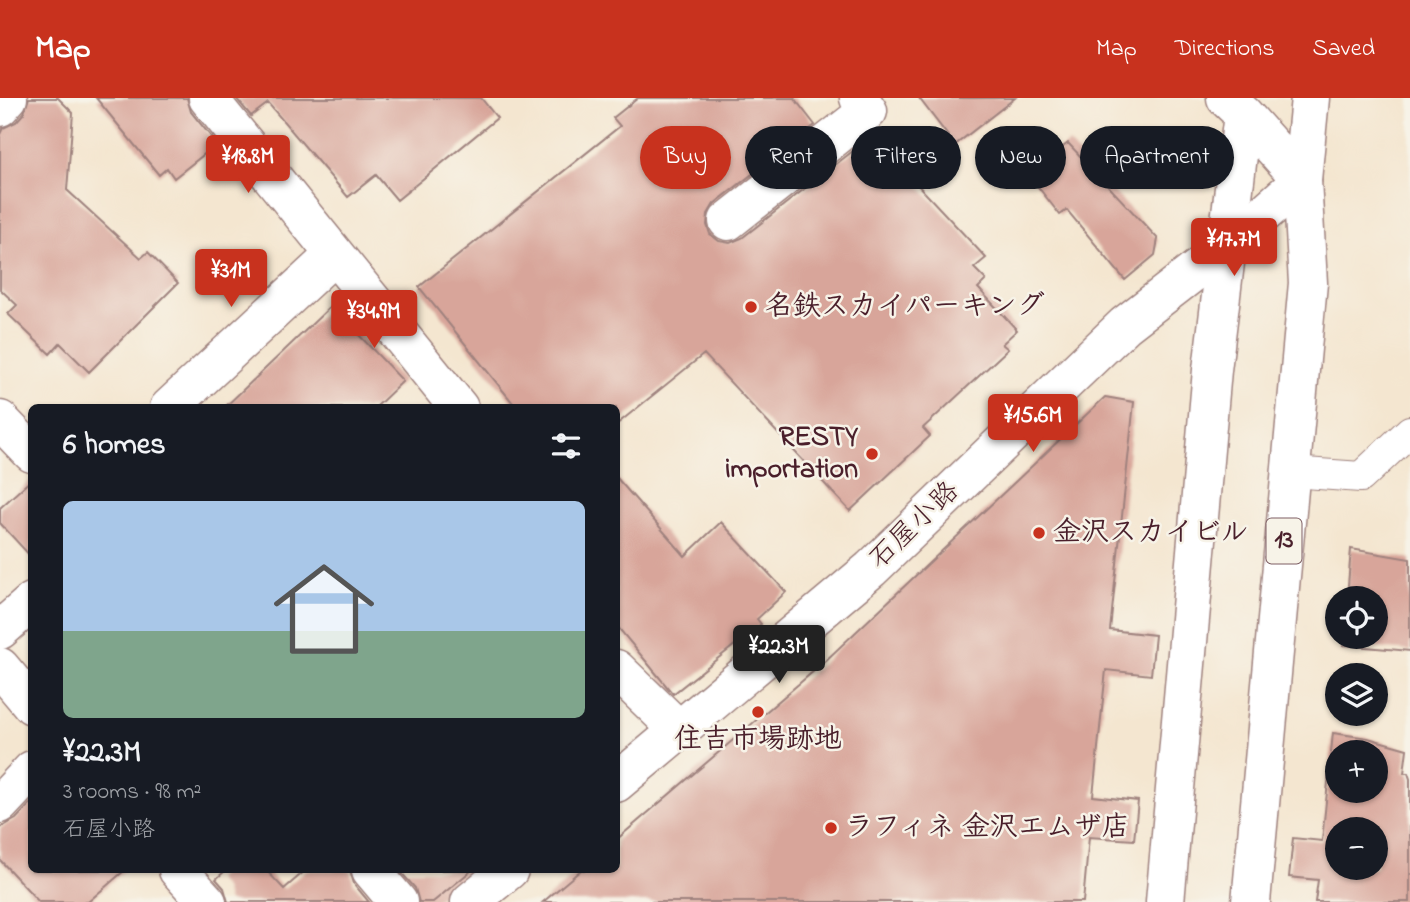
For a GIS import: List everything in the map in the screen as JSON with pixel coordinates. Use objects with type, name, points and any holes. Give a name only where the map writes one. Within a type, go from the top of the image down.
[{"type":"street","points":[[0,107],[9,98]]},
{"type":"street","points":[[208,98],[456,404]]},
{"type":"street","points":[[728,221],[868,111],[859,98]]},
{"type":"street","points":[[1303,180],[1310,98]]},
{"type":"street","points":[[1238,103],[1303,180]]},
{"type":"street","points":[[1165,902],[1238,103]]},
{"type":"street","name":"石屋小路","points":[[620,780],[870,569],[1125,325],[1226,247],[1303,180]]},
{"type":"street","name":"13","points":[[1251,902],[1308,283],[1303,180]]},
{"type":"street","points":[[173,404],[334,255]]},
{"type":"street","points":[[0,420],[28,449]]},
{"type":"street","points":[[1291,472],[1361,477],[1410,431]]},
{"type":"street","points":[[0,630],[28,606]]},
{"type":"street","points":[[0,667],[28,700]]},
{"type":"street","points":[[620,673],[680,731]]},
{"type":"street","points":[[0,804],[28,774]]},
{"type":"street","points":[[181,873],[207,902]]},
{"type":"street","points":[[374,873],[398,902]]},
{"type":"street","points":[[470,902],[505,873]]},
{"type":"building","points":[[29,98],[58,98],[73,113],[67,190],[141,258],[148,252],[178,283],[89,372],[60,343],[50,354],[8,314],[17,305],[0,289],[0,134],[3,128],[16,122],[24,113]]},
{"type":"building","points":[[96,98],[187,98],[191,112],[217,144],[174,178],[167,168],[159,175]]},
{"type":"building","points":[[236,98],[481,98],[497,118],[397,200],[376,175],[348,197],[268,103],[251,116]]},
{"type":"building","points":[[638,98],[794,98],[815,125],[745,126],[745,180],[714,204],[708,214],[710,234],[719,241],[730,243],[742,238],[804,189],[837,189],[837,163],[851,152],[851,189],[922,189],[986,258],[974,268],[986,280],[978,288],[1017,330],[1002,344],[1008,349],[923,428],[930,436],[850,511],[704,354],[620,422],[620,404],[514,404],[419,287],[620,126],[613,118]]},
{"type":"building","points":[[919,98],[1015,98],[979,126],[975,126],[975,129],[961,140],[961,126],[940,126]]},
{"type":"building","points":[[1068,143],[1080,156],[1080,189],[1111,189],[1158,239],[1155,255],[1125,280],[1067,210],[1060,215],[1040,189],[1066,189]]},
{"type":"building","points":[[331,306],[403,381],[379,404],[228,404]]},
{"type":"building","name":"金沢スカイビル","points":[[1105,397],[1134,402],[1110,630],[1155,635],[1151,675],[1106,670],[1093,796],[1138,801],[1134,840],[1089,837],[1083,902],[543,902],[577,873],[620,873],[620,837],[822,664]]},
{"type":"building","points":[[620,482],[685,556],[721,522],[786,592],[757,619],[761,624],[673,694],[620,630]]},
{"type":"building","points":[[28,483],[28,554],[0,523],[0,508]]},
{"type":"building","points":[[1351,549],[1410,559],[1410,651],[1388,649],[1388,586],[1348,586]]},
{"type":"building","points":[[1333,733],[1375,740],[1332,740]]},
{"type":"building","points":[[1388,744],[1407,749],[1404,773],[1408,773],[1410,779],[1410,902],[1315,902],[1318,880],[1289,877],[1293,838],[1322,841],[1326,803],[1388,803]]},
{"type":"building","points":[[28,806],[28,873],[122,873],[88,902],[39,902],[0,860],[0,828],[16,819]]},
{"type":"building","points":[[223,873],[269,873],[284,889],[303,873],[351,873],[354,884],[369,902],[228,902],[224,888],[216,879]]},
{"type":"building","points":[[402,873],[468,873],[433,902],[419,902],[415,888]]},
{"type":"place","name":"名鉄スカイパーキング","points":[[751,307]]},
{"type":"place","name":"RESTY importation","points":[[872,454]]},
{"type":"place","name":"金沢スカイビル","points":[[1039,533]]},
{"type":"place","name":"住吉市場跡地","points":[[758,712]]},
{"type":"place","name":"ラフィネ 金沢エムザ店","points":[[831,828]]}]
